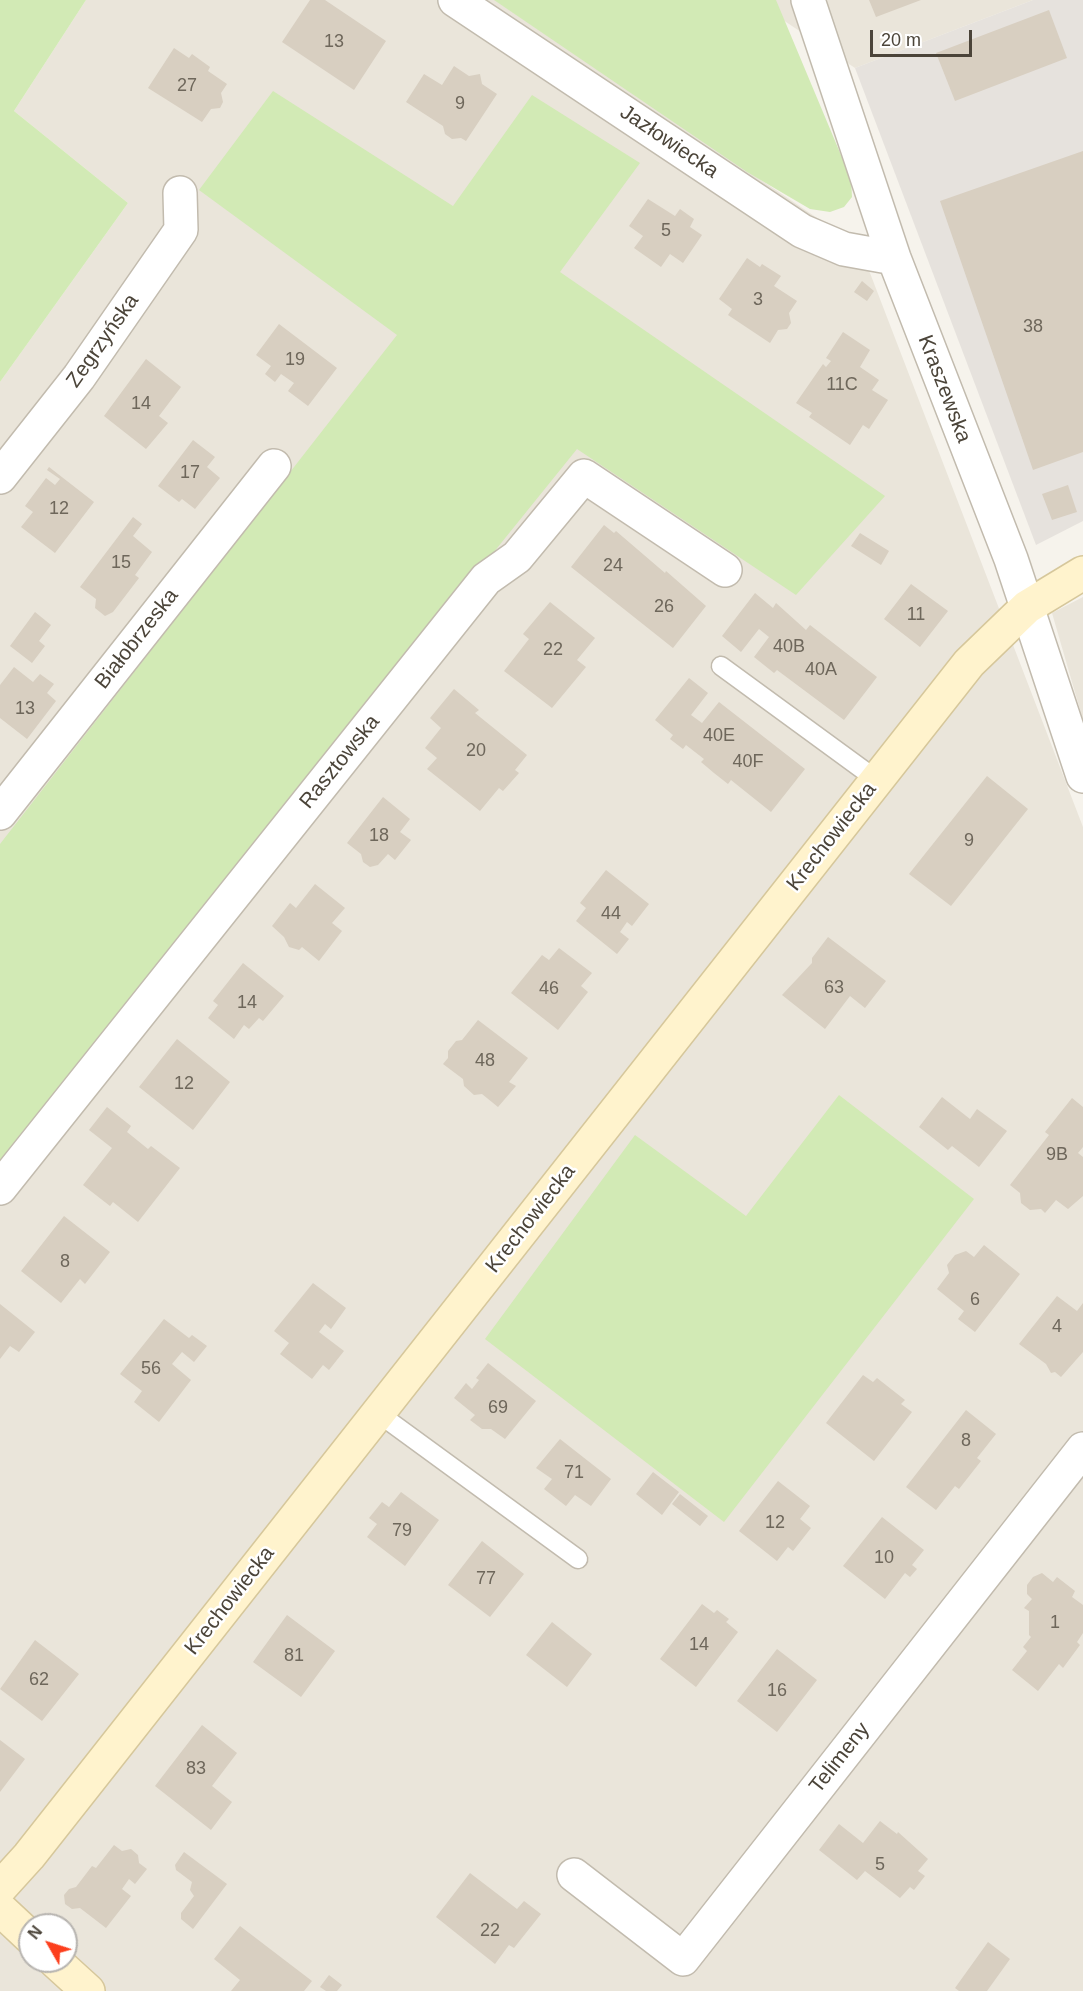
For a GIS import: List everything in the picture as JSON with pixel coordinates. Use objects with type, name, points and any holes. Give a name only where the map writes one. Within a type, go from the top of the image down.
[{"type":"street","name":"Jazłowiecka","points":[[455,0],[802,231],[844,249],[894,258]]},
{"type":"street","name":"Kraszewska","points":[[808,0],[894,258],[1011,559],[1083,776]]},
{"type":"street","name":"Zegrzyńska","points":[[0,477],[79,377],[181,230],[180,193]]},
{"type":"street","name":"Białobrzeska","points":[[0,813],[274,466]]},
{"type":"street","name":"Rasztowska","points":[[0,1188],[486,579],[517,557],[584,476],[725,570]]},
{"type":"street","name":"Krechowiecka","points":[[0,1888],[43,1838],[969,663],[1027,607],[1083,573]]},
{"type":"street","name":"Telimeny","points":[[574,1875],[683,1959],[1083,1449]]},
{"type":"street","points":[[0,1909],[18,1926]]},
{"type":"street","points":[[68,1973],[88,1991]]},
{"type":"lane","points":[[721,666],[877,780]]},
{"type":"lane","points":[[378,1413],[578,1558]]},
{"type":"shaded area","points":[[86,0],[495,0],[860,247],[1083,827],[1083,1991],[0,1991],[0,382],[128,203],[14,111]]},
{"type":"shaded area","points":[[753,0],[1033,0],[855,68]]},
{"type":"shaded area","points":[[1033,0],[1083,0],[1083,521],[1036,545],[855,68]]},
{"type":"shaded area","points":[[1083,597],[1083,720],[1052,613]]},
{"type":"green space","points":[[0,0],[86,0],[14,111],[128,203],[0,382]]},
{"type":"green space","points":[[494,0],[776,0],[851,179],[852,197],[844,207],[830,212],[810,209],[747,172]]},
{"type":"green space","points":[[273,91],[453,206],[532,95],[640,163],[560,272],[885,496],[796,595],[577,449],[0,1164],[0,844],[397,335],[199,190]]},
{"type":"green space","points":[[839,1095],[974,1199],[724,1522],[485,1339],[635,1135],[746,1216]]},
{"type":"building","points":[[310,0],[325,0],[386,41],[354,90],[282,42]]},
{"type":"building","points":[[869,0],[921,0],[876,17]]},
{"type":"building","points":[[1049,10],[1067,58],[955,101],[936,53]]},
{"type":"building","points":[[174,48],[189,58],[192,54],[210,67],[208,71],[227,84],[221,93],[223,102],[220,108],[211,109],[202,122],[148,88]]},
{"type":"building","points":[[454,66],[469,76],[480,74],[482,84],[497,94],[466,141],[461,138],[452,139],[445,134],[443,126],[406,102],[424,74],[442,85]]},
{"type":"building","points":[[1083,151],[1083,452],[1033,470],[940,201]]},
{"type":"building","points":[[648,199],[675,216],[680,209],[694,219],[690,227],[702,235],[683,263],[670,254],[661,267],[634,248],[643,236],[629,226]]},
{"type":"building","points":[[747,258],[760,267],[762,264],[781,276],[774,286],[797,301],[789,313],[791,323],[787,329],[778,330],[770,343],[728,315],[732,309],[719,299]]},
{"type":"building","points":[[862,281],[874,291],[867,301],[854,292]]},
{"type":"building","points":[[279,324],[337,368],[308,406],[288,391],[294,383],[281,374],[275,382],[265,374],[271,366],[256,355]]},
{"type":"building","points":[[843,332],[870,350],[860,367],[879,380],[872,390],[888,400],[869,429],[863,425],[850,445],[809,417],[812,413],[796,403],[823,364],[826,367],[831,361],[826,358]]},
{"type":"building","points":[[146,359],[181,387],[159,416],[168,423],[146,449],[104,416]]},
{"type":"building","points":[[193,440],[215,457],[207,467],[220,478],[195,509],[182,499],[179,502],[158,486]]},
{"type":"building","points":[[49,467],[94,502],[55,553],[21,527],[33,512],[25,506],[46,478],[55,485],[60,479],[47,470]]},
{"type":"building","points":[[1068,485],[1077,512],[1052,520],[1042,494]]},
{"type":"building","points":[[133,517],[142,524],[133,536],[152,552],[135,575],[139,578],[113,612],[105,616],[95,608],[96,599],[80,587]]},
{"type":"building","points":[[604,525],[614,533],[616,531],[706,606],[673,648],[571,567]]},
{"type":"building","points":[[860,533],[889,551],[881,565],[851,546]]},
{"type":"building","points":[[911,584],[948,611],[920,647],[884,619]]},
{"type":"building","points":[[755,593],[773,608],[776,603],[806,630],[810,625],[877,677],[844,720],[777,670],[774,673],[754,657],[769,637],[759,629],[741,652],[722,636]]},
{"type":"building","points":[[550,602],[595,638],[577,660],[586,667],[552,708],[504,671],[529,639],[523,634]]},
{"type":"building","points":[[35,612],[51,625],[39,641],[45,646],[32,663],[10,646]]},
{"type":"building","points":[[14,667],[33,682],[40,674],[54,684],[47,693],[56,701],[27,739],[0,718],[0,685]]},
{"type":"building","points":[[689,678],[708,693],[691,715],[702,723],[719,702],[805,769],[771,812],[731,780],[728,784],[714,773],[701,762],[704,759],[686,745],[683,749],[670,739],[673,735],[655,720]]},
{"type":"building","points":[[454,689],[479,710],[475,713],[527,755],[515,770],[519,773],[503,791],[499,788],[480,811],[427,769],[437,758],[425,748],[441,728],[430,718]]},
{"type":"building","points":[[987,776],[1028,809],[951,906],[909,874]]},
{"type":"building","points":[[383,797],[410,819],[400,832],[411,840],[395,860],[388,854],[378,865],[370,867],[363,862],[361,854],[347,843]]},
{"type":"building","points":[[606,870],[649,904],[632,926],[627,922],[620,932],[629,939],[617,954],[576,921],[586,908],[580,903]]},
{"type":"building","points":[[315,884],[345,908],[332,923],[342,931],[319,961],[302,947],[299,950],[289,947],[284,937],[272,926],[290,903],[296,908]]},
{"type":"building","points":[[828,937],[886,981],[865,1008],[850,996],[825,1029],[782,995],[812,963],[812,958]]},
{"type":"building","points":[[559,948],[592,973],[581,986],[588,992],[558,1030],[511,993],[542,955],[549,960]]},
{"type":"building","points":[[243,963],[284,996],[263,1021],[259,1018],[249,1029],[244,1025],[234,1039],[208,1018],[218,1005],[213,1001]]},
{"type":"building","points":[[478,1020],[528,1058],[509,1082],[516,1086],[498,1107],[482,1094],[474,1095],[464,1086],[463,1079],[443,1064],[448,1058],[448,1051],[456,1041],[462,1040]]},
{"type":"building","points":[[177,1039],[230,1082],[193,1130],[139,1087]]},
{"type":"building","points":[[942,1097],[970,1119],[977,1109],[1007,1131],[979,1167],[952,1146],[948,1150],[919,1127]]},
{"type":"building","points":[[1072,1098],[1083,1107],[1083,1147],[1078,1153],[1083,1157],[1083,1196],[1068,1209],[1056,1200],[1045,1213],[1041,1209],[1030,1210],[1021,1203],[1020,1193],[1010,1185],[1049,1135],[1045,1132]]},
{"type":"building","points":[[107,1107],[131,1126],[127,1132],[148,1149],[151,1146],[180,1168],[138,1222],[113,1202],[110,1206],[83,1185],[112,1148],[89,1130]]},
{"type":"building","points":[[64,1216],[110,1252],[85,1284],[80,1279],[61,1303],[21,1271]]},
{"type":"building","points":[[984,1245],[1020,1274],[975,1332],[958,1319],[964,1311],[937,1289],[949,1273],[947,1265],[955,1255],[966,1251],[974,1257]]},
{"type":"building","points":[[313,1283],[346,1308],[331,1329],[325,1324],[319,1332],[344,1351],[329,1370],[323,1365],[312,1379],[280,1354],[289,1343],[274,1331]]},
{"type":"building","points":[[1057,1296],[1077,1311],[1083,1303],[1083,1352],[1061,1377],[1055,1372],[1051,1373],[1046,1364],[1019,1344]]},
{"type":"building","points":[[0,1304],[35,1332],[19,1352],[10,1346],[0,1359]]},
{"type":"building","points":[[164,1319],[189,1338],[192,1335],[207,1346],[194,1362],[182,1352],[172,1364],[191,1380],[159,1422],[134,1402],[142,1391],[120,1374]]},
{"type":"building","points":[[488,1363],[536,1401],[505,1439],[491,1429],[482,1429],[470,1420],[475,1415],[454,1398],[466,1383],[472,1389],[479,1380],[476,1378]]},
{"type":"building","points":[[863,1375],[873,1382],[877,1378],[905,1400],[901,1404],[912,1412],[874,1461],[826,1423]]},
{"type":"building","points":[[966,1410],[996,1434],[977,1458],[981,1461],[959,1489],[955,1486],[936,1510],[906,1487]]},
{"type":"building","points":[[560,1439],[611,1479],[591,1506],[575,1495],[566,1506],[544,1489],[552,1479],[536,1468]]},
{"type":"building","points":[[653,1472],[679,1492],[662,1515],[636,1494]]},
{"type":"building","points":[[778,1481],[810,1506],[800,1519],[811,1528],[793,1551],[788,1547],[777,1561],[739,1531]]},
{"type":"building","points":[[401,1492],[439,1520],[405,1566],[367,1537],[377,1524],[369,1518],[382,1502],[389,1507]]},
{"type":"building","points":[[680,1494],[708,1516],[700,1526],[672,1504]]},
{"type":"building","points":[[882,1517],[924,1550],[912,1565],[917,1569],[910,1577],[905,1573],[885,1599],[843,1566]]},
{"type":"building","points":[[482,1541],[524,1574],[490,1617],[448,1585]]},
{"type":"building","points":[[1042,1573],[1053,1582],[1057,1577],[1075,1591],[1072,1597],[1083,1605],[1083,1633],[1077,1642],[1080,1645],[1063,1668],[1059,1664],[1038,1691],[1012,1670],[1027,1651],[1023,1647],[1031,1637],[1029,1635],[1029,1611],[1024,1608],[1032,1599],[1027,1594],[1027,1585],[1033,1577]]},
{"type":"building","points":[[702,1604],[714,1613],[717,1610],[729,1619],[726,1622],[738,1632],[696,1687],[660,1659]]},
{"type":"building","points":[[287,1615],[335,1651],[301,1697],[253,1662]]},
{"type":"building","points":[[552,1622],[592,1654],[567,1687],[526,1655]]},
{"type":"building","points":[[35,1640],[79,1674],[42,1721],[0,1689]]},
{"type":"building","points":[[777,1649],[817,1680],[777,1732],[737,1701]]},
{"type":"building","points":[[202,1725],[237,1753],[212,1786],[232,1802],[211,1830],[155,1786]]},
{"type":"building","points":[[0,1740],[25,1759],[0,1792]]},
{"type":"building","points":[[880,1821],[897,1834],[898,1832],[928,1859],[918,1871],[925,1876],[914,1890],[910,1887],[900,1898],[865,1871],[857,1880],[819,1850],[839,1824],[863,1843]]},
{"type":"building","points":[[114,1845],[122,1851],[131,1849],[138,1855],[139,1863],[147,1869],[135,1884],[129,1879],[122,1889],[131,1896],[106,1928],[80,1908],[72,1909],[65,1904],[64,1895],[69,1889],[76,1887],[92,1866],[96,1868]]},
{"type":"building","points":[[184,1852],[227,1884],[193,1929],[181,1919],[181,1913],[194,1896],[190,1890],[192,1882],[176,1870],[175,1865]]},
{"type":"building","points":[[470,1873],[517,1909],[524,1901],[541,1914],[514,1948],[509,1945],[495,1964],[436,1917]]},
{"type":"building","points":[[240,1926],[312,1981],[304,1991],[231,1991],[240,1980],[214,1959]]},
{"type":"building","points":[[988,1942],[1010,1959],[987,1991],[959,1991],[955,1988]]},
{"type":"building","points":[[329,1975],[342,1985],[337,1991],[326,1991],[320,1987]]}]
